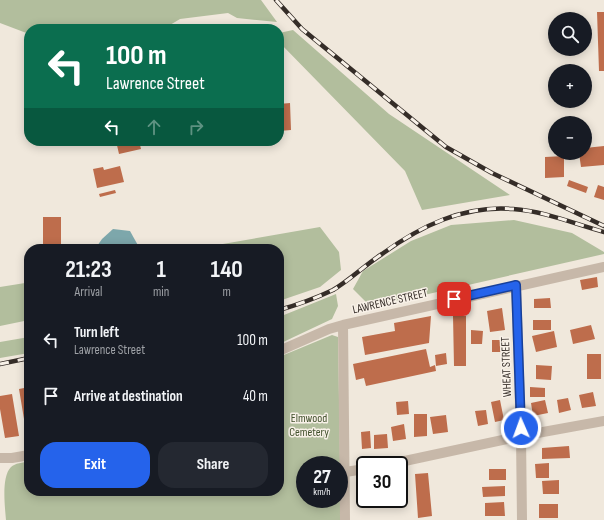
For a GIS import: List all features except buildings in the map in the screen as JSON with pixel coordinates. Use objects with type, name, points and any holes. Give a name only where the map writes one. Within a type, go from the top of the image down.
[{"type":"street","name":"LAWRENCE STREET","points":[[284,349],[329,329],[343,325],[516,285],[604,267]]},
{"type":"street","name":"WHEAT STREET","points":[[516,285],[522,520]]},
{"type":"street","points":[[343,325],[345,456]]},
{"type":"street","points":[[408,460],[521,436],[604,421]]},
{"type":"street","points":[[0,458],[24,456]]},
{"type":"street","points":[[345,508],[345,520]]},
{"type":"green space","points":[[0,0],[261,0],[277,22],[237,18],[228,13],[180,19],[172,24],[24,24],[24,32],[0,23]]},
{"type":"green space","points":[[293,30],[389,114],[510,195],[422,210],[405,171],[284,47],[284,32]]},
{"type":"green space","points":[[514,220],[572,233],[604,252],[604,254],[371,307],[353,289],[363,271],[411,241],[451,225]]},
{"type":"green space","points":[[320,227],[339,252],[341,270],[320,287],[284,299],[284,244],[223,244]]},
{"type":"green space","points":[[24,283],[24,321],[0,326],[0,287]]},
{"type":"green space","points":[[336,294],[338,306],[332,319],[284,342],[284,315]]},
{"type":"green space","name":"Elmwood Cemetery","points":[[332,335],[338,337],[340,456],[296,456],[296,508],[341,508],[341,520],[6,520],[4,492],[6,478],[11,467],[24,462],[24,496],[284,496],[284,355]]},
{"type":"green space","points":[[24,338],[24,354],[0,358],[0,342]]},
{"type":"water","points":[[113,229],[130,231],[137,244],[98,244]]},
{"type":"railway","points":[[276,0],[302,29],[446,147],[492,173],[604,226]]},
{"type":"railway","points":[[284,308],[333,290],[376,258],[427,226],[460,214],[477,210],[525,210],[548,215],[604,232]]},
{"type":"railway","points":[[0,364],[24,359]]},
{"type":"route","points":[[454,299],[516,285],[521,428]]}]
